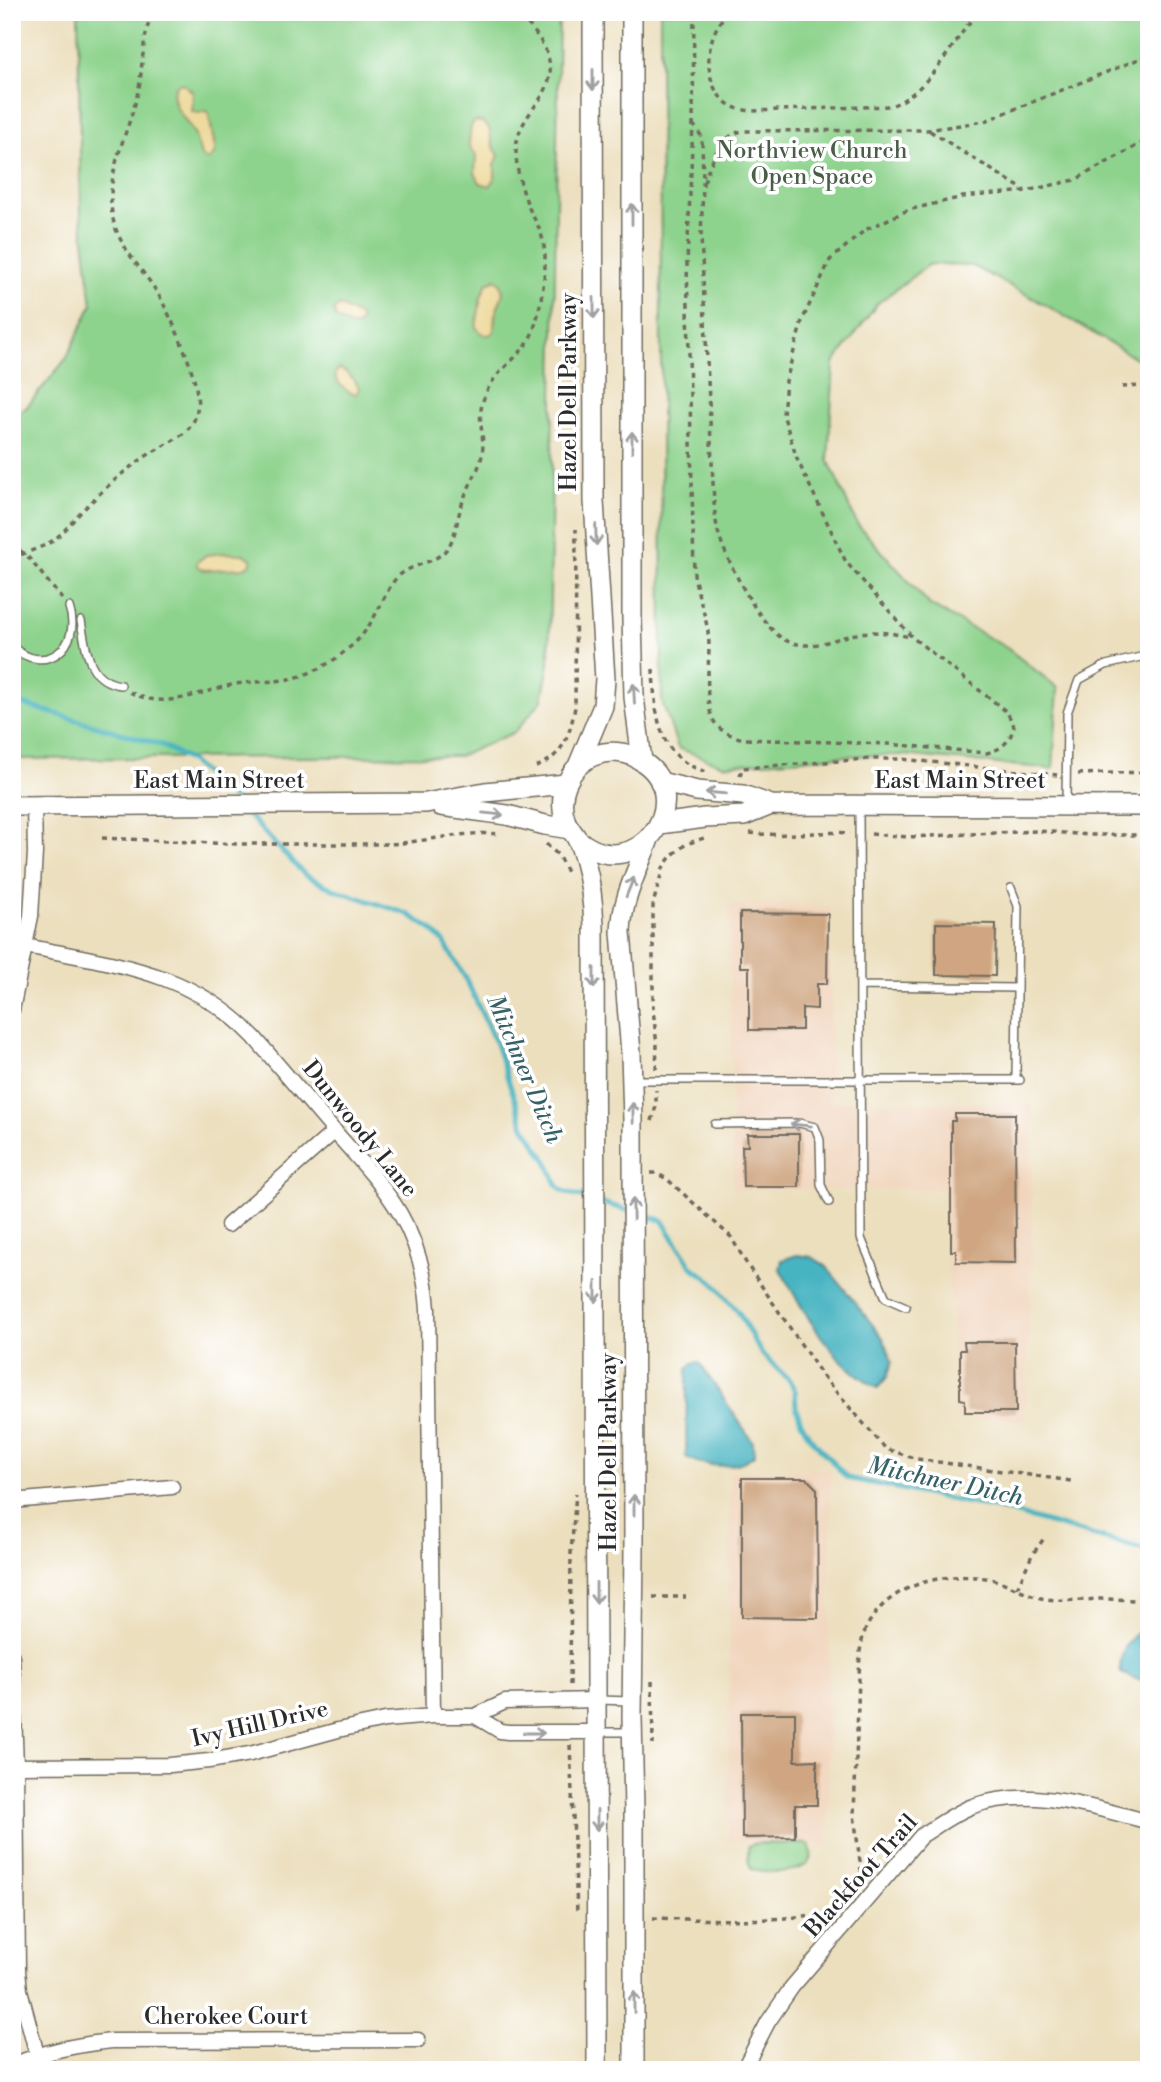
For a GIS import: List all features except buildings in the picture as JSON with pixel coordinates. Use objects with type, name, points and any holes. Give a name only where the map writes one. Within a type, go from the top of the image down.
[{"type":"main road","name":"Hazel Dell Parkway","points":[[578,766],[600,714],[605,689],[595,512],[593,12]]},
{"type":"main road","points":[[632,12],[632,631],[634,697],[642,761]]},
{"type":"main road","points":[[624,753],[642,761],[660,782],[664,799],[664,808],[654,832],[635,849],[609,853],[592,849],[573,834],[562,807],[566,784],[578,766],[595,756],[624,753]]},
{"type":"main road","name":"East Main Street","points":[[660,782],[697,791],[743,795],[771,805],[1149,806]]},
{"type":"main road","name":"East Main Street","points":[[426,803],[485,792],[566,784]]},
{"type":"main road","name":"East Main Street","points":[[12,806],[426,803],[523,818],[573,834]]},
{"type":"main road","name":"East Main Street","points":[[654,832],[705,818],[744,816],[771,805]]},
{"type":"main road","name":"Hazel Dell Parkway","points":[[634,2070],[634,1236],[632,1080],[621,922],[626,899],[654,832]]},
{"type":"main road","name":"Hazel Dell Parkway","points":[[573,834],[589,875],[593,897],[597,2070]]},
{"type":"street","points":[[12,1010],[31,916],[35,853],[34,806]]},
{"type":"street","name":"Dunwoody Lane","points":[[26,946],[150,973],[201,995],[233,1017],[379,1181],[397,1208],[417,1251],[425,1278],[428,1309],[433,1716]]},
{"type":"street","points":[[228,1225],[335,1131]]},
{"type":"street","points":[[12,1501],[172,1487]]},
{"type":"street","points":[[12,1656],[18,1970],[20,1990],[39,2063]]},
{"type":"street","name":"Ivy Hill Drive","points":[[14,1766],[170,1765],[209,1761],[250,1754],[385,1720],[475,1716],[505,1702],[597,1700]]},
{"type":"street","name":"Ivy Hill Drive","points":[[475,1716],[500,1731],[596,1732]]},
{"type":"street","name":"Blackfoot Trail","points":[[745,2069],[768,2022],[792,1987],[921,1836],[947,1819],[991,1801],[1023,1797],[1059,1800],[1149,1822]]},
{"type":"street","name":"Cherokee Court","points":[[12,2066],[39,2063],[75,2046],[121,2041],[418,2040]]},
{"type":"lane","points":[[12,646],[36,659],[45,659],[65,649],[72,616],[69,607]]},
{"type":"lane","points":[[81,621],[87,653],[95,672],[109,683],[121,685]]},
{"type":"lane","points":[[1066,806],[1068,713],[1079,680],[1105,665],[1149,655]]},
{"type":"lane","points":[[859,805],[861,1238],[886,1298],[905,1307]]},
{"type":"lane","points":[[632,1080],[1018,1080],[1018,906],[1011,888]]},
{"type":"lane","points":[[860,986],[1017,988]]},
{"type":"lane","points":[[715,1124],[799,1123],[815,1127],[820,1140],[821,1185],[829,1202]]},
{"type":"lane","points":[[597,1700],[632,1701]]},
{"type":"lane","points":[[596,1732],[632,1732]]},
{"type":"path","points":[[12,559],[54,540],[127,469],[185,434],[198,409],[196,388],[171,320],[155,287],[126,248],[113,218],[111,181],[138,93],[151,12]]},
{"type":"path","points":[[121,685],[146,699],[174,701],[227,685],[285,680],[310,673],[339,657],[362,635],[401,573],[440,556],[449,546],[457,528],[462,503],[482,458],[480,405],[490,384],[504,366],[523,349],[530,337],[540,303],[545,265],[542,237],[524,195],[518,167],[517,142],[525,120],[546,91],[551,77],[549,60],[537,35],[517,12]]},
{"type":"path","points":[[694,12],[687,263],[693,559],[696,593],[709,632],[708,700],[713,719],[724,731],[743,739],[888,744],[987,753],[998,750],[1005,744],[1014,726],[1007,712],[912,637],[846,562],[793,447],[783,414],[786,381],[802,321],[830,260],[865,230],[908,209],[963,197],[1026,191],[1074,180],[1149,139]]},
{"type":"path","points":[[729,12],[717,25],[711,41],[710,71],[716,90],[725,102],[736,108],[752,111],[890,106],[899,103],[912,95],[930,76],[978,12]]},
{"type":"path","points":[[703,184],[710,163],[732,133],[928,130],[985,121],[1149,55]]},
{"type":"path","points":[[693,123],[702,137],[701,237],[714,503],[718,532],[728,559],[761,615],[771,629],[786,642],[807,645],[867,632],[912,637]]},
{"type":"path","points":[[928,130],[1026,191]]},
{"type":"path","points":[[1122,387],[1143,386],[1149,390]]},
{"type":"path","points":[[12,544],[23,553],[69,607]]},
{"type":"path","points":[[653,672],[656,711],[671,750],[687,764],[713,773]]},
{"type":"path","points":[[531,769],[553,759],[563,748],[575,707]]},
{"type":"path","points":[[732,775],[742,776],[743,768],[866,760],[916,761],[1053,775],[1149,772]]},
{"type":"path","points":[[745,833],[766,836],[796,832],[860,833],[897,837],[1038,831],[1090,835],[1149,835]]},
{"type":"path","points":[[102,838],[236,844],[414,843],[483,833]]},
{"type":"path","points":[[656,1056],[653,904],[658,882],[663,868],[679,848],[692,841],[714,836]]},
{"type":"path","points":[[538,840],[549,845],[558,855],[570,881]]},
{"type":"path","points":[[652,1172],[667,1179],[731,1237],[824,1378],[886,1449],[917,1459],[1070,1481]]},
{"type":"path","points":[[570,1681],[570,1553],[576,1486]]},
{"type":"path","points":[[1017,1588],[1032,1555],[1045,1537]]},
{"type":"path","points":[[653,1918],[794,1917],[821,1912],[838,1907],[862,1878],[854,1814],[858,1665],[864,1634],[871,1619],[902,1591],[934,1579],[976,1577],[993,1580],[1040,1598],[1149,1601]]},
{"type":"path","points":[[653,1597],[686,1597]]},
{"type":"path","points":[[652,1701],[653,1732]]},
{"type":"path","points":[[570,1755],[577,1917]]},
{"type":"shaded area","points":[[729,904],[830,906],[831,1102],[1032,1104],[1032,1242],[1025,1420],[957,1418],[943,1189],[733,1190]]},
{"type":"shaded area","points":[[831,1469],[828,1845],[728,1841],[730,1472]]},
{"type":"green space","points":[[78,12],[559,12],[549,664],[542,700],[515,732],[460,756],[12,759],[12,415],[26,408],[66,359],[92,305],[81,214]]},
{"type":"green space","name":"Northview Church Open Space","points":[[660,12],[1149,12],[1149,366],[973,266],[929,264],[878,303],[834,363],[828,460],[857,524],[930,605],[1007,648],[1058,688],[1053,769],[903,755],[841,756],[723,765],[678,748],[662,701]]},
{"type":"green space","points":[[757,1843],[809,1844],[811,1855],[802,1867],[792,1870],[781,1872],[751,1869],[748,1846]]},
{"type":"sand","points":[[182,83],[193,92],[192,111],[206,111],[209,115],[215,148],[210,159],[201,155],[194,133],[176,107],[173,94],[176,85]]},
{"type":"sand","points":[[475,121],[482,122],[489,128],[493,146],[499,155],[495,165],[495,179],[490,186],[480,183],[475,173],[476,155],[469,143],[471,126]]},
{"type":"sand","points":[[496,279],[501,283],[503,294],[495,315],[494,332],[487,335],[476,327],[481,297],[487,283]]},
{"type":"sand","points":[[341,306],[360,317],[358,326],[350,326],[336,318],[335,308]]},
{"type":"sand","points":[[339,369],[349,374],[357,384],[359,390],[356,394],[348,392],[339,383],[335,373]]},
{"type":"sand","points":[[244,554],[251,559],[251,564],[244,568],[204,570],[197,566],[197,562],[206,555]]},
{"type":"water","points":[[797,1255],[812,1257],[826,1266],[883,1338],[892,1362],[887,1377],[878,1388],[862,1378],[833,1351],[799,1303],[780,1269],[782,1260]]},
{"type":"water","points":[[699,1362],[753,1442],[754,1455],[747,1460],[721,1466],[686,1457],[687,1369]]},
{"type":"water","points":[[1149,1624],[1149,1684],[1121,1673],[1120,1665],[1127,1644]]},
{"type":"waterway","name":"Mitchner Ditch","points":[[12,701],[162,745],[190,761],[233,799]]},
{"type":"waterway","name":"Mitchner Ditch","points":[[242,809],[305,875],[333,889],[408,914],[431,929],[444,942],[466,979],[496,1044],[524,1126],[548,1163],[557,1185],[563,1191],[589,1199]]},
{"type":"waterway","name":"Mitchner Ditch","points":[[599,1202],[630,1211]]},
{"type":"waterway","name":"Mitchner Ditch","points":[[639,1214],[662,1220],[692,1267],[712,1281],[739,1313],[761,1353],[790,1381],[795,1391],[801,1422],[809,1436],[847,1478],[999,1509],[1149,1551]]}]
